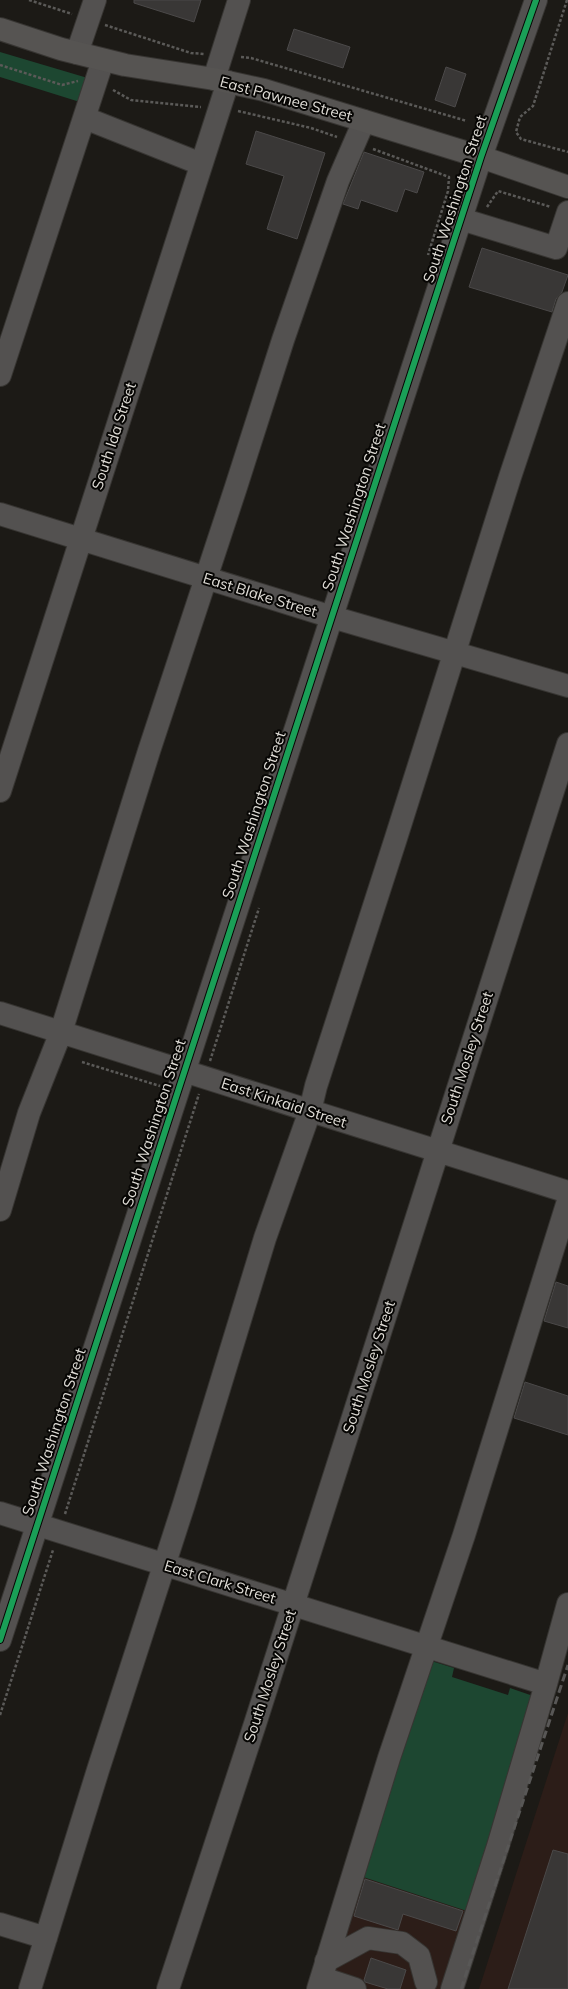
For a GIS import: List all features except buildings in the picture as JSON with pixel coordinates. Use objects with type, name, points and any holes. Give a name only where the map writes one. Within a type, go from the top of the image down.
[{"type":"main road","name":"East Pawnee Street","points":[[0,29],[103,60],[125,65],[221,80],[264,90],[364,120],[568,186]]},
{"type":"street","name":"South Ida Street","points":[[0,791],[219,109],[221,56],[239,0]]},
{"type":"street","name":"South Washington Street","points":[[0,1640],[37,1525],[194,1074],[332,617],[470,222],[481,157],[536,0]]},
{"type":"street","points":[[77,53],[92,10]]},
{"type":"street","points":[[0,375],[103,60]]},
{"type":"street","points":[[85,118],[202,164]]},
{"type":"street","points":[[0,1210],[29,1113],[61,1032],[149,751],[236,487],[285,332],[338,181],[364,120]]},
{"type":"street","points":[[470,222],[556,248],[568,212]]},
{"type":"street","points":[[30,1989],[165,1565],[265,1238],[310,1111],[316,1086],[510,477],[568,303]]},
{"type":"street","name":"East Blake Street","points":[[0,514],[332,617],[568,686]]},
{"type":"street","name":"South Mosley Street","points":[[168,1989],[293,1605],[568,744]]},
{"type":"street","name":"East Kinkaid Street","points":[[0,1013],[568,1192]]},
{"type":"street","points":[[322,1976],[426,1647],[464,1535],[568,1201]]},
{"type":"street","name":"East Clark Street","points":[[0,1513],[539,1683]]},
{"type":"street","points":[[452,1989],[498,1846],[539,1683],[568,1604]]},
{"type":"street","points":[[0,1924],[46,1938]]},
{"type":"street","points":[[322,1976],[368,1938],[402,1943],[419,1956],[422,1986],[447,1989]]},
{"type":"street","points":[[322,1976],[354,1989]]},
{"type":"path","points":[[29,0],[92,10],[191,53],[251,58],[467,121]]},
{"type":"path","points":[[567,0],[533,106],[520,117],[516,132],[521,138],[568,152]]},
{"type":"path","points":[[0,65],[62,85],[83,79],[131,100],[241,111],[303,126],[450,177],[448,191],[427,258]]},
{"type":"path","points":[[470,222],[484,212],[498,191],[568,212]]},
{"type":"path","points":[[0,1715],[59,1532],[194,1074],[260,904]]},
{"type":"path","points":[[82,1062],[160,1086],[157,1094]]},
{"type":"shaded area","points":[[568,1713],[568,1989],[479,1989]]},
{"type":"shaded area","points":[[348,1872],[474,1913],[450,1989],[310,1989]]},
{"type":"green space","points":[[0,52],[91,79],[83,103],[0,77]]},
{"type":"green space","points":[[428,1660],[454,1668],[452,1677],[508,1695],[510,1688],[536,1697],[467,1911],[357,1875]]},
{"type":"railway","points":[[461,1989],[568,1665]]},
{"type":"cycle path","points":[[0,1640],[481,157],[536,0]]}]
